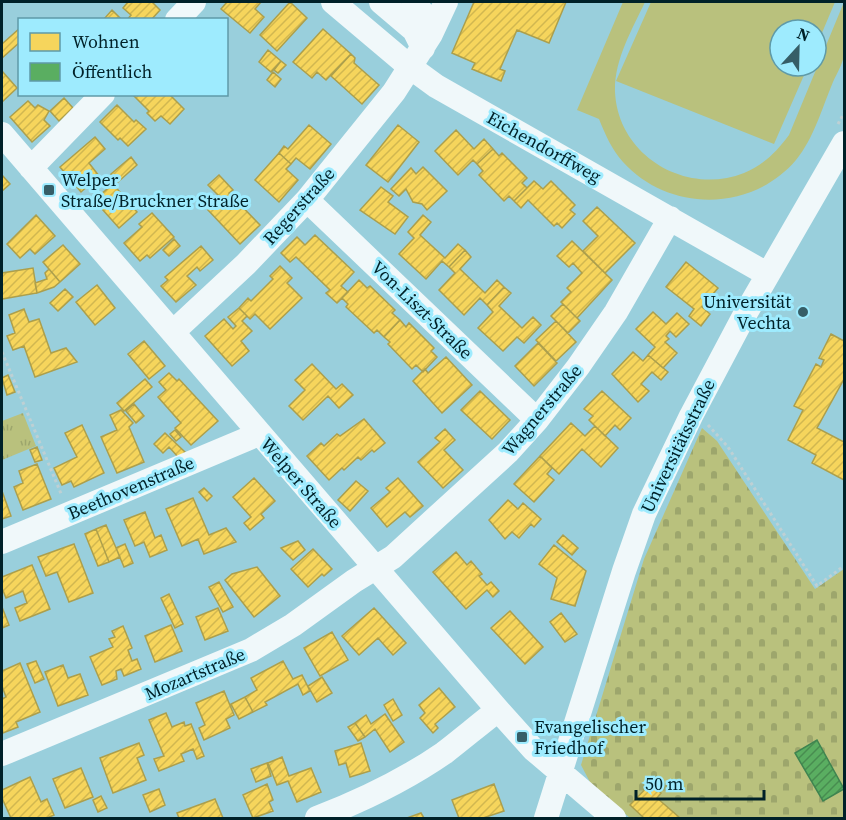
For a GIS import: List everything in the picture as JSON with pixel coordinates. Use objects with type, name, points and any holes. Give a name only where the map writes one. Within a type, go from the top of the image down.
[{"type":"street","points":[[179,18],[194,2]]},
{"type":"street","name":"Eichendorffweg","points":[[333,2],[421,50],[436,86],[767,274]]},
{"type":"street","points":[[381,2],[414,30],[421,50]]},
{"type":"street","points":[[413,2],[427,18],[421,50]]},
{"type":"street","name":"Regerstraße","points":[[174,332],[246,264],[307,200],[394,92],[421,50],[446,2]]},
{"type":"street","points":[[31,168],[101,96]]},
{"type":"street","name":"Welper Straße","points":[[2,134],[498,710],[533,748],[614,819]]},
{"type":"street","name":"Universitätsstraße","points":[[546,819],[644,514],[691,416],[767,274],[844,143]]},
{"type":"street","name":"Von-Liszt-Straße","points":[[307,200],[537,420]]},
{"type":"street","name":"Wagnerstraße","points":[[375,569],[393,558],[457,500],[508,452],[537,420],[578,367],[616,312],[670,218]]},
{"type":"street","name":"Beethovenstraße","points":[[2,542],[259,434]]},
{"type":"street","name":"Mozartstraße","points":[[2,754],[251,650],[293,625],[354,581],[375,569]]},
{"type":"street","points":[[317,819],[395,782],[442,754],[498,710]]},
{"type":"path","points":[[2,352],[69,514]]},
{"type":"path","points":[[691,416],[706,424],[728,447],[817,586],[844,566]]},
{"type":"green space","points":[[623,2],[645,2],[625,46],[615,80],[619,115],[628,135],[642,152],[659,165],[678,174],[700,179],[722,179],[744,173],[764,162],[789,135],[813,78],[828,78],[828,41],[844,2],[843,60],[813,133],[796,160],[778,177],[757,189],[734,197],[710,200],[663,191],[642,179],[623,162],[612,147],[599,119],[577,110]]},
{"type":"green space","points":[[651,2],[835,2],[828,19],[768,18],[768,78],[803,78],[774,144],[616,81]]},
{"type":"green space","points":[[23,413],[36,446],[2,460],[2,421]]},
{"type":"green space","points":[[702,428],[717,441],[815,589],[844,569],[844,818],[630,818],[592,786],[581,765],[644,559]]},
{"type":"building: Wohnen","points":[[128,2],[152,2],[160,10],[153,18],[129,18],[131,15],[123,8]]},
{"type":"building: Wohnen","points":[[227,2],[261,2],[255,9],[264,17],[250,33],[221,9]]},
{"type":"building: Wohnen","points":[[290,2],[307,18],[277,51],[260,35]]},
{"type":"building: Wohnen","points":[[474,2],[566,2],[549,43],[517,30],[500,69],[505,71],[501,81],[472,69],[475,63],[452,53]]},
{"type":"building: Wohnen","points":[[112,10],[120,18],[105,18]]},
{"type":"building: Wohnen","points":[[323,29],[351,54],[326,80],[317,72],[312,78],[293,62]]},
{"type":"building: Wohnen","points":[[18,30],[18,44],[2,58],[2,44]]},
{"type":"building: Wohnen","points":[[268,50],[281,61],[271,72],[259,62]]},
{"type":"building: Wohnen","points":[[351,54],[355,58],[354,63],[379,85],[362,104],[331,76]]},
{"type":"building: Wohnen","points":[[281,61],[286,65],[278,73],[274,70]]},
{"type":"building: Wohnen","points":[[2,71],[17,88],[2,102]]},
{"type":"building: Wohnen","points":[[273,72],[281,79],[275,87],[267,80]]},
{"type":"building: Wohnen","points":[[134,96],[171,96],[184,109],[170,124],[161,116],[155,121],[147,113],[149,111]]},
{"type":"building: Wohnen","points":[[64,98],[73,108],[59,121],[50,111]]},
{"type":"building: Wohnen","points":[[28,101],[35,108],[38,105],[49,111],[44,120],[50,126],[32,142],[10,117]]},
{"type":"building: Wohnen","points":[[117,105],[134,122],[136,120],[146,129],[128,146],[120,138],[118,140],[100,122]]},
{"type":"building: Wohnen","points":[[309,125],[331,144],[310,169],[296,158],[291,164],[279,153],[284,146],[288,149]]},
{"type":"building: Wohnen","points":[[398,125],[419,142],[388,182],[366,165]]},
{"type":"building: Wohnen","points":[[456,130],[474,149],[484,139],[493,149],[477,164],[473,160],[458,175],[435,151]]},
{"type":"building: Wohnen","points":[[95,137],[105,149],[89,163],[99,176],[81,192],[60,167]]},
{"type":"building: Wohnen","points":[[493,149],[499,156],[502,153],[527,178],[522,183],[527,188],[514,201],[509,196],[504,201],[479,175],[483,171],[477,164]]},
{"type":"building: Wohnen","points":[[279,153],[291,164],[286,169],[298,180],[279,202],[255,180]]},
{"type":"building: Wohnen","points":[[131,157],[137,165],[118,182],[111,174]]},
{"type":"building: Wohnen","points":[[423,167],[447,191],[427,210],[422,204],[413,202],[406,189],[399,196],[391,189],[411,168],[416,174]]},
{"type":"building: Wohnen","points":[[2,175],[10,184],[2,191]]},
{"type":"building: Wohnen","points":[[219,175],[233,190],[229,193],[260,225],[240,244],[208,210],[221,198],[208,185]]},
{"type":"building: Wohnen","points":[[534,181],[543,189],[551,181],[575,205],[570,210],[575,214],[562,228],[557,223],[554,226],[528,200],[521,208],[514,201]]},
{"type":"building: Wohnen","points":[[113,184],[137,212],[119,228],[94,200]]},
{"type":"building: Wohnen","points":[[381,187],[393,196],[388,202],[408,217],[395,234],[360,210]]},
{"type":"building: Wohnen","points":[[597,207],[635,243],[605,273],[583,251],[598,236],[583,221]]},
{"type":"building: Wohnen","points":[[152,213],[174,237],[150,258],[147,255],[140,261],[124,243],[142,227],[139,224]]},
{"type":"building: Wohnen","points":[[36,215],[55,236],[35,254],[30,249],[20,258],[7,244]]},
{"type":"building: Wohnen","points":[[423,215],[431,222],[420,235],[445,258],[458,244],[465,250],[449,267],[442,261],[426,279],[399,254],[414,238],[408,232]]},
{"type":"building: Wohnen","points":[[315,235],[354,272],[341,286],[348,292],[337,303],[326,293],[330,290],[296,257],[290,262],[281,253],[297,237],[305,245]]},
{"type":"building: Wohnen","points":[[174,239],[180,246],[169,256],[163,250]]},
{"type":"building: Wohnen","points":[[572,241],[612,280],[577,318],[561,302],[571,292],[567,288],[582,273],[573,263],[569,267],[557,256]]},
{"type":"building: Wohnen","points":[[63,245],[80,264],[60,282],[43,262]]},
{"type":"building: Wohnen","points":[[201,246],[213,260],[200,271],[197,267],[187,276],[196,285],[176,302],[161,286],[168,280],[165,277]]},
{"type":"building: Wohnen","points":[[465,250],[471,257],[460,269],[485,293],[497,280],[504,287],[487,305],[480,298],[464,315],[439,290],[455,273],[449,267]]},
{"type":"building: Wohnen","points":[[686,262],[718,288],[702,307],[710,314],[701,326],[689,316],[694,309],[666,287]]},
{"type":"building: Wohnen","points":[[280,266],[292,278],[287,283],[302,298],[270,329],[255,314],[250,319],[239,308],[248,298],[251,301],[273,279],[270,276]]},
{"type":"building: Wohnen","points":[[33,268],[37,293],[2,299],[2,273]]},
{"type":"building: Wohnen","points":[[49,269],[60,282],[54,287],[37,293],[35,283],[47,279],[45,273]]},
{"type":"building: Wohnen","points":[[359,280],[367,288],[370,286],[395,310],[392,313],[400,320],[384,337],[377,330],[374,333],[346,307],[348,304],[342,298]]},
{"type":"building: Wohnen","points":[[97,285],[115,308],[95,325],[76,302]]},
{"type":"building: Wohnen","points":[[504,287],[511,293],[499,306],[522,328],[533,317],[541,325],[524,343],[517,337],[503,351],[478,328],[493,312],[487,305]]},
{"type":"building: Wohnen","points":[[65,289],[73,297],[58,311],[50,303]]},
{"type":"building: Wohnen","points":[[563,304],[580,321],[568,333],[551,316]]},
{"type":"building: Wohnen","points":[[239,308],[247,316],[242,321],[252,331],[241,341],[249,351],[232,366],[205,336],[224,319],[233,329],[236,326],[228,317]]},
{"type":"building: Wohnen","points":[[24,309],[29,322],[39,319],[51,353],[66,348],[77,362],[35,377],[24,346],[13,350],[7,336],[15,333],[9,315]]},
{"type":"building: Wohnen","points":[[653,312],[666,324],[677,313],[689,324],[676,337],[670,331],[666,336],[669,339],[665,342],[677,353],[663,368],[648,355],[655,347],[636,329]]},
{"type":"building: Wohnen","points":[[400,320],[406,327],[409,323],[434,348],[431,351],[437,357],[423,372],[416,365],[412,369],[384,337]]},
{"type":"building: Wohnen","points":[[556,321],[576,342],[556,361],[536,340]]},
{"type":"building: Wohnen","points":[[831,334],[844,341],[844,379],[817,428],[844,442],[844,480],[812,463],[816,455],[788,440],[803,410],[794,406],[816,364],[821,367],[824,360],[819,358]]},
{"type":"building: Wohnen","points":[[144,341],[165,366],[149,379],[128,354]]},
{"type":"building: Wohnen","points":[[538,343],[557,363],[534,386],[515,366]]},
{"type":"building: Wohnen","points":[[633,352],[643,361],[648,355],[668,372],[661,380],[652,372],[641,384],[649,391],[638,402],[612,374]]},
{"type":"building: Wohnen","points":[[446,357],[472,385],[442,413],[413,381],[425,369],[428,373]]},
{"type":"building: Wohnen","points":[[312,364],[336,389],[342,384],[353,395],[339,408],[328,396],[303,420],[289,406],[305,390],[295,380]]},
{"type":"building: Wohnen","points":[[169,373],[177,381],[179,379],[218,421],[191,445],[175,428],[181,423],[158,397],[166,390],[159,382]]},
{"type":"building: Wohnen","points":[[8,375],[15,392],[7,395],[2,378]]},
{"type":"building: Wohnen","points":[[145,379],[152,387],[124,411],[117,403]]},
{"type":"building: Wohnen","points":[[480,391],[510,420],[492,439],[461,410]]},
{"type":"building: Wohnen","points":[[602,391],[631,418],[620,430],[615,425],[605,436],[589,420],[593,416],[584,409]]},
{"type":"building: Wohnen","points":[[134,404],[144,416],[136,423],[126,411]]},
{"type":"building: Wohnen","points":[[121,410],[133,423],[129,427],[144,462],[117,473],[101,437],[117,430],[110,415]]},
{"type":"building: Wohnen","points":[[364,419],[385,443],[374,452],[372,450],[361,460],[358,457],[329,480],[307,456],[321,443],[324,446],[337,434],[340,436]]},
{"type":"building: Wohnen","points":[[571,423],[585,436],[595,426],[618,448],[601,467],[582,449],[559,474],[540,456]]},
{"type":"building: Wohnen","points":[[82,425],[104,473],[74,487],[71,481],[62,485],[54,468],[77,457],[65,433]]},
{"type":"building: Wohnen","points":[[445,429],[455,440],[444,450],[463,470],[443,488],[418,462],[440,442],[435,438]]},
{"type":"building: Wohnen","points":[[175,430],[181,437],[176,441],[170,434]]},
{"type":"building: Wohnen","points":[[165,433],[185,452],[179,458],[169,447],[163,453],[154,444]]},
{"type":"building: Wohnen","points":[[37,447],[42,460],[35,462],[30,450]]},
{"type":"building: Wohnen","points":[[540,456],[552,468],[547,474],[554,480],[534,502],[514,484]]},
{"type":"building: Wohnen","points":[[37,464],[51,499],[23,510],[14,487],[23,483],[19,471]]},
{"type":"building: Wohnen","points":[[254,478],[275,501],[261,514],[264,518],[250,530],[244,523],[251,517],[233,497]]},
{"type":"building: Wohnen","points":[[398,478],[423,506],[410,517],[405,512],[387,527],[371,508],[390,492],[386,488]]},
{"type":"building: Wohnen","points":[[356,481],[368,491],[350,511],[338,500]]},
{"type":"building: Wohnen","points":[[204,488],[212,496],[207,501],[199,492]]},
{"type":"building: Wohnen","points":[[2,491],[11,516],[2,519]]},
{"type":"building: Wohnen","points":[[193,498],[209,535],[226,528],[236,542],[204,554],[198,539],[182,546],[166,509]]},
{"type":"building: Wohnen","points":[[508,500],[518,509],[523,503],[541,519],[534,527],[531,524],[519,538],[512,532],[505,539],[489,520]]},
{"type":"building: Wohnen","points":[[145,512],[155,538],[161,535],[167,550],[150,557],[144,542],[135,546],[124,520]]},
{"type":"building: Wohnen","points":[[106,525],[120,557],[109,562],[96,529]]},
{"type":"building: Wohnen","points":[[96,529],[109,562],[98,566],[85,534]]},
{"type":"building: Wohnen","points":[[563,535],[578,548],[572,555],[557,542]]},
{"type":"building: Wohnen","points":[[298,541],[305,550],[293,560],[281,548]]},
{"type":"building: Wohnen","points":[[74,544],[93,593],[69,602],[57,572],[46,576],[38,557]]},
{"type":"building: Wohnen","points":[[125,544],[133,563],[124,567],[116,548]]},
{"type":"building: Wohnen","points":[[554,545],[586,571],[575,606],[551,599],[557,578],[539,564]]},
{"type":"building: Wohnen","points":[[313,549],[332,569],[324,576],[322,574],[308,587],[291,569]]},
{"type":"building: Wohnen","points":[[456,552],[467,565],[471,561],[482,574],[479,576],[487,585],[491,582],[499,591],[493,597],[487,590],[466,609],[433,572]]},
{"type":"building: Wohnen","points":[[32,565],[50,609],[20,621],[15,608],[27,603],[23,591],[6,598],[2,588],[2,577]]},
{"type":"building: Wohnen","points":[[257,567],[280,596],[254,617],[225,580],[232,574]]},
{"type":"building: Wohnen","points":[[219,582],[233,607],[223,612],[209,587]]},
{"type":"building: Wohnen","points":[[169,594],[183,624],[175,628],[161,598]]},
{"type":"building: Wohnen","points":[[2,607],[9,625],[2,628]]},
{"type":"building: Wohnen","points":[[218,608],[228,631],[205,640],[196,617]]},
{"type":"building: Wohnen","points":[[374,608],[406,643],[393,655],[378,638],[359,655],[342,636]]},
{"type":"building: Wohnen","points":[[510,611],[543,647],[525,664],[491,628]]},
{"type":"building: Wohnen","points":[[561,613],[577,634],[565,642],[550,622]]},
{"type":"building: Wohnen","points":[[171,625],[182,651],[155,662],[145,636]]},
{"type":"building: Wohnen","points":[[123,626],[132,648],[128,650],[132,661],[137,659],[141,669],[124,676],[121,669],[116,671],[117,679],[102,685],[90,657],[113,647],[109,639],[115,637],[112,631]]},
{"type":"building: Wohnen","points":[[332,632],[348,660],[320,676],[304,648]]},
{"type":"building: Wohnen","points":[[36,661],[44,679],[35,683],[27,664]]},
{"type":"building: Wohnen","points":[[283,661],[293,679],[302,675],[310,691],[303,695],[298,684],[265,702],[267,705],[253,712],[245,697],[257,690],[251,678]]},
{"type":"building: Wohnen","points":[[20,663],[40,712],[16,722],[18,727],[3,733],[2,699],[6,697],[2,686],[2,671]]},
{"type":"building: Wohnen","points":[[63,665],[68,678],[80,674],[88,695],[58,706],[45,672]]},
{"type":"building: Wohnen","points":[[322,677],[332,693],[317,702],[308,686]]},
{"type":"building: Wohnen","points":[[439,688],[455,707],[435,724],[438,728],[433,733],[420,718],[425,713],[419,705]]},
{"type":"building: Wohnen","points":[[224,691],[234,715],[226,719],[230,728],[204,740],[199,728],[205,725],[196,703]]},
{"type":"building: Wohnen","points":[[245,697],[253,712],[239,719],[231,704]]},
{"type":"building: Wohnen","points":[[393,699],[402,715],[393,721],[384,705]]},
{"type":"building: Wohnen","points":[[166,713],[172,727],[184,722],[185,726],[191,724],[204,756],[197,759],[193,749],[181,754],[184,761],[159,771],[154,759],[164,756],[149,720]]},
{"type":"building: Wohnen","points":[[385,714],[404,742],[390,752],[375,729],[365,737],[355,723],[366,715],[371,724]]},
{"type":"building: Wohnen","points":[[355,723],[365,737],[358,741],[348,727]]},
{"type":"building: Wohnen","points":[[139,743],[144,755],[137,758],[146,780],[113,793],[100,758]]},
{"type":"building: Wohnen","points":[[361,743],[370,771],[350,777],[346,763],[339,765],[335,751]]},
{"type":"building: Wohnen","points":[[282,757],[289,776],[311,768],[321,792],[297,802],[288,781],[277,785],[268,763]]},
{"type":"building: Wohnen","points":[[267,763],[271,776],[256,782],[251,769]]},
{"type":"building: Wohnen","points":[[81,768],[93,797],[65,808],[53,779]]},
{"type":"building: Wohnen","points":[[30,777],[41,802],[47,799],[54,815],[47,818],[11,818],[2,798],[2,790]]},
{"type":"building: Wohnen","points":[[651,783],[661,793],[657,798],[680,818],[644,818],[630,805]]},
{"type":"building: Wohnen","points":[[267,784],[273,800],[269,802],[273,811],[253,818],[243,795]]},
{"type":"building: Wohnen","points":[[494,784],[504,811],[483,818],[459,818],[452,800]]},
{"type":"building: Wohnen","points":[[159,789],[165,805],[150,812],[143,795]]},
{"type":"building: Wohnen","points":[[101,796],[107,808],[98,812],[93,800]]},
{"type":"building: Wohnen","points":[[215,799],[223,818],[179,818],[177,813]]},
{"type":"building: Wohnen","points":[[421,813],[424,818],[407,818]]},
{"type":"building: Öffentlich","points":[[817,740],[844,789],[823,801],[795,753]]},
{"type":"place","name":"Welper Straße/Bruckner Straße","points":[[49,190]]},
{"type":"place","name":"Universität Vechta","points":[[803,312]]},
{"type":"place","name":"Evangelischer Friedhof","points":[[522,737]]}]
